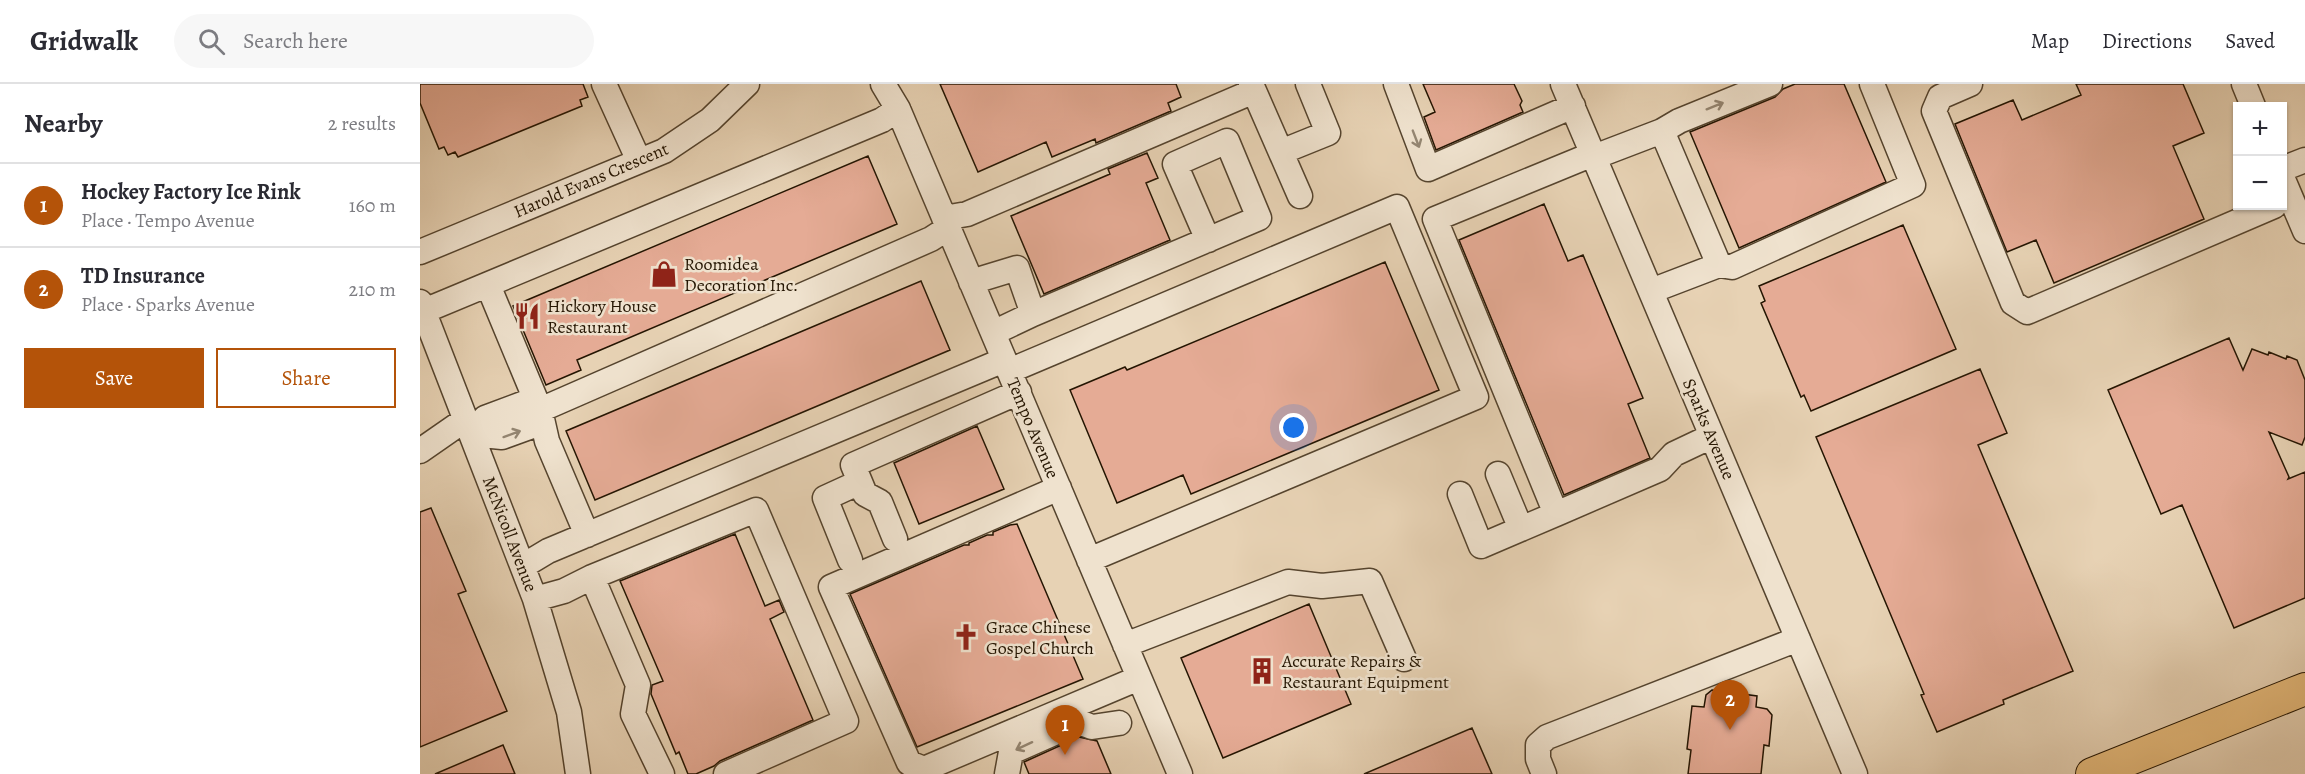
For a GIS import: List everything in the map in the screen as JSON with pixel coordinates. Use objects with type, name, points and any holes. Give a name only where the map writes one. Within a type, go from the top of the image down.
[{"type":"main road","points":[[2092,774],[2305,689]]},
{"type":"street","points":[[604,84],[639,161]]},
{"type":"street","name":"Harold Evans Crescent","points":[[420,252],[664,151],[710,120],[747,84]]},
{"type":"street","name":"Tempo Avenue","points":[[883,84],[898,109],[1180,774]]},
{"type":"street","points":[[1281,152],[1328,134],[1308,84]]},
{"type":"street","points":[[1396,84],[1428,169],[1568,95]]},
{"type":"street","points":[[1556,514],[1435,219],[1662,131],[1679,121],[1770,84]]},
{"type":"street","points":[[1667,285],[1719,266],[1732,267],[1913,185],[1872,84]]},
{"type":"street","points":[[1970,84],[1940,97],[1934,111],[2013,303],[2027,312],[2250,210]]},
{"type":"street","points":[[2244,84],[2251,102]]},
{"type":"street","points":[[420,451],[485,418],[525,403],[540,410],[932,239],[946,223],[1253,88],[1300,196]]},
{"type":"street","name":"Sparks Avenue","points":[[1568,95],[1594,156],[1667,285],[1712,436],[1855,774]]},
{"type":"street","points":[[422,306],[488,285],[882,120],[898,109]]},
{"type":"street","points":[[1662,131],[1719,266]]},
{"type":"street","points":[[2287,167],[2305,160]]},
{"type":"street","points":[[2287,202],[2305,231]]},
{"type":"street","points":[[523,566],[548,551],[587,535],[1011,375],[1397,207],[1476,397],[1089,560]]},
{"type":"street","points":[[993,333],[1208,240]]},
{"type":"street","points":[[971,282],[1017,268],[1033,314]]},
{"type":"street","points":[[488,285],[540,410],[546,441],[587,535]]},
{"type":"street","name":"McNicoll Avenue","points":[[422,306],[536,599],[569,712],[578,774]]},
{"type":"street","points":[[895,539],[880,502],[865,494],[853,465],[1011,375]]},
{"type":"street","points":[[1460,495],[1481,546],[1660,469],[1674,454],[1712,436]]},
{"type":"street","points":[[1498,474],[1521,529]]},
{"type":"street","points":[[850,560],[825,498],[860,482]]},
{"type":"street","points":[[1059,488],[831,587],[909,764],[924,769],[1139,678]]},
{"type":"street","points":[[536,599],[564,591],[592,577],[756,510],[846,721],[726,774]]},
{"type":"street","points":[[592,577],[638,685],[633,714],[662,774]]},
{"type":"street","points":[[1125,645],[1288,582],[1322,586],[1370,581],[1404,659]]},
{"type":"street","points":[[1544,774],[1538,759],[1538,745],[1547,737],[1797,639]]},
{"type":"street","points":[[1007,774],[1011,752],[1021,747],[1079,722],[1092,727],[1119,723]]},
{"type":"building","points":[[420,84],[583,84],[588,97],[580,100],[582,106],[458,157],[455,152],[448,155],[444,147],[439,149],[420,103]]},
{"type":"building","points":[[940,84],[1176,84],[1181,97],[1168,103],[1171,111],[1096,143],[1095,139],[1052,157],[1046,142],[978,172]]},
{"type":"building","points":[[1423,84],[1514,84],[1522,101],[1520,105],[1523,112],[1436,150],[1424,117],[1435,112]]},
{"type":"building","points":[[1795,84],[1844,84],[1886,182],[1739,248],[1690,132],[1775,97],[1783,89]]},
{"type":"building","points":[[2076,84],[2183,84],[2204,133],[2173,146],[2204,219],[2054,283],[2036,240],[2007,252],[1955,124],[2013,100],[2022,120],[2081,95]]},
{"type":"building","points":[[1147,153],[1158,178],[1146,183],[1170,240],[1044,294],[1011,216],[1110,174],[1108,169]]},
{"type":"building","points":[[868,156],[897,224],[577,360],[581,370],[546,385],[513,306]]},
{"type":"building","points":[[1544,204],[1568,261],[1583,255],[1643,398],[1628,404],[1650,458],[1564,495],[1459,240]]},
{"type":"building","points":[[1903,225],[1956,349],[1811,411],[1804,395],[1801,397],[1761,303],[1765,301],[1759,286]]},
{"type":"building","points":[[1385,262],[1439,390],[1191,494],[1183,475],[1117,503],[1070,390],[1125,367],[1127,370]]},
{"type":"building","points":[[921,281],[950,350],[595,500],[566,431]]},
{"type":"building","points":[[2229,338],[2243,370],[2252,349],[2268,355],[2269,352],[2286,359],[2287,356],[2297,360],[2305,380],[2305,437],[2302,445],[2269,432],[2288,479],[2305,472],[2305,598],[2234,628],[2182,505],[2161,514],[2108,390]]},
{"type":"building","points":[[1980,369],[2007,433],[1978,445],[2073,671],[2003,700],[2004,704],[1937,732],[1921,695],[1924,694],[1816,437]]},
{"type":"building","points":[[977,426],[1004,489],[919,524],[894,463]]},
{"type":"building","points":[[431,508],[466,591],[458,594],[507,711],[420,747],[420,512]]},
{"type":"building","name":"Grace Chinese Gospel Church","points":[[1017,524],[1083,679],[917,747],[850,594],[964,545],[969,545],[987,535],[993,535],[993,532]]},
{"type":"building","points":[[735,534],[765,606],[779,600],[784,612],[770,619],[813,720],[696,774],[688,774],[679,752],[676,754],[651,694],[652,685],[663,681],[620,581]]},
{"type":"building","name":"Accurate Repairs & Restaurant Equipment","points":[[1309,604],[1351,704],[1223,758],[1181,658]]},
{"type":"building","points":[[1712,690],[1757,696],[1756,707],[1767,709],[1772,715],[1769,746],[1764,745],[1761,774],[1688,774],[1691,750],[1687,749],[1692,706],[1704,707],[1706,695]]},
{"type":"building","points":[[1472,728],[1492,774],[1364,774]]},
{"type":"building","points":[[1079,737],[1097,741],[1111,774],[1029,774],[1024,762]]},
{"type":"building","points":[[503,745],[515,774],[435,774]]},
{"type":"place","name":"Roomidea Decoration Inc.","points":[[664,274]]},
{"type":"place","name":"Hickory House Restaurant","points":[[527,316]]},
{"type":"place","name":"Grace Chinese Gospel Church","points":[[966,637]]},
{"type":"place","name":"Accurate Repairs & Restaurant Equipment","points":[[1262,671]]},
{"type":"place","name":"TD Insurance","points":[[1730,730]]},
{"type":"place","name":"Hockey Factory Ice Rink","points":[[1065,755]]}]
